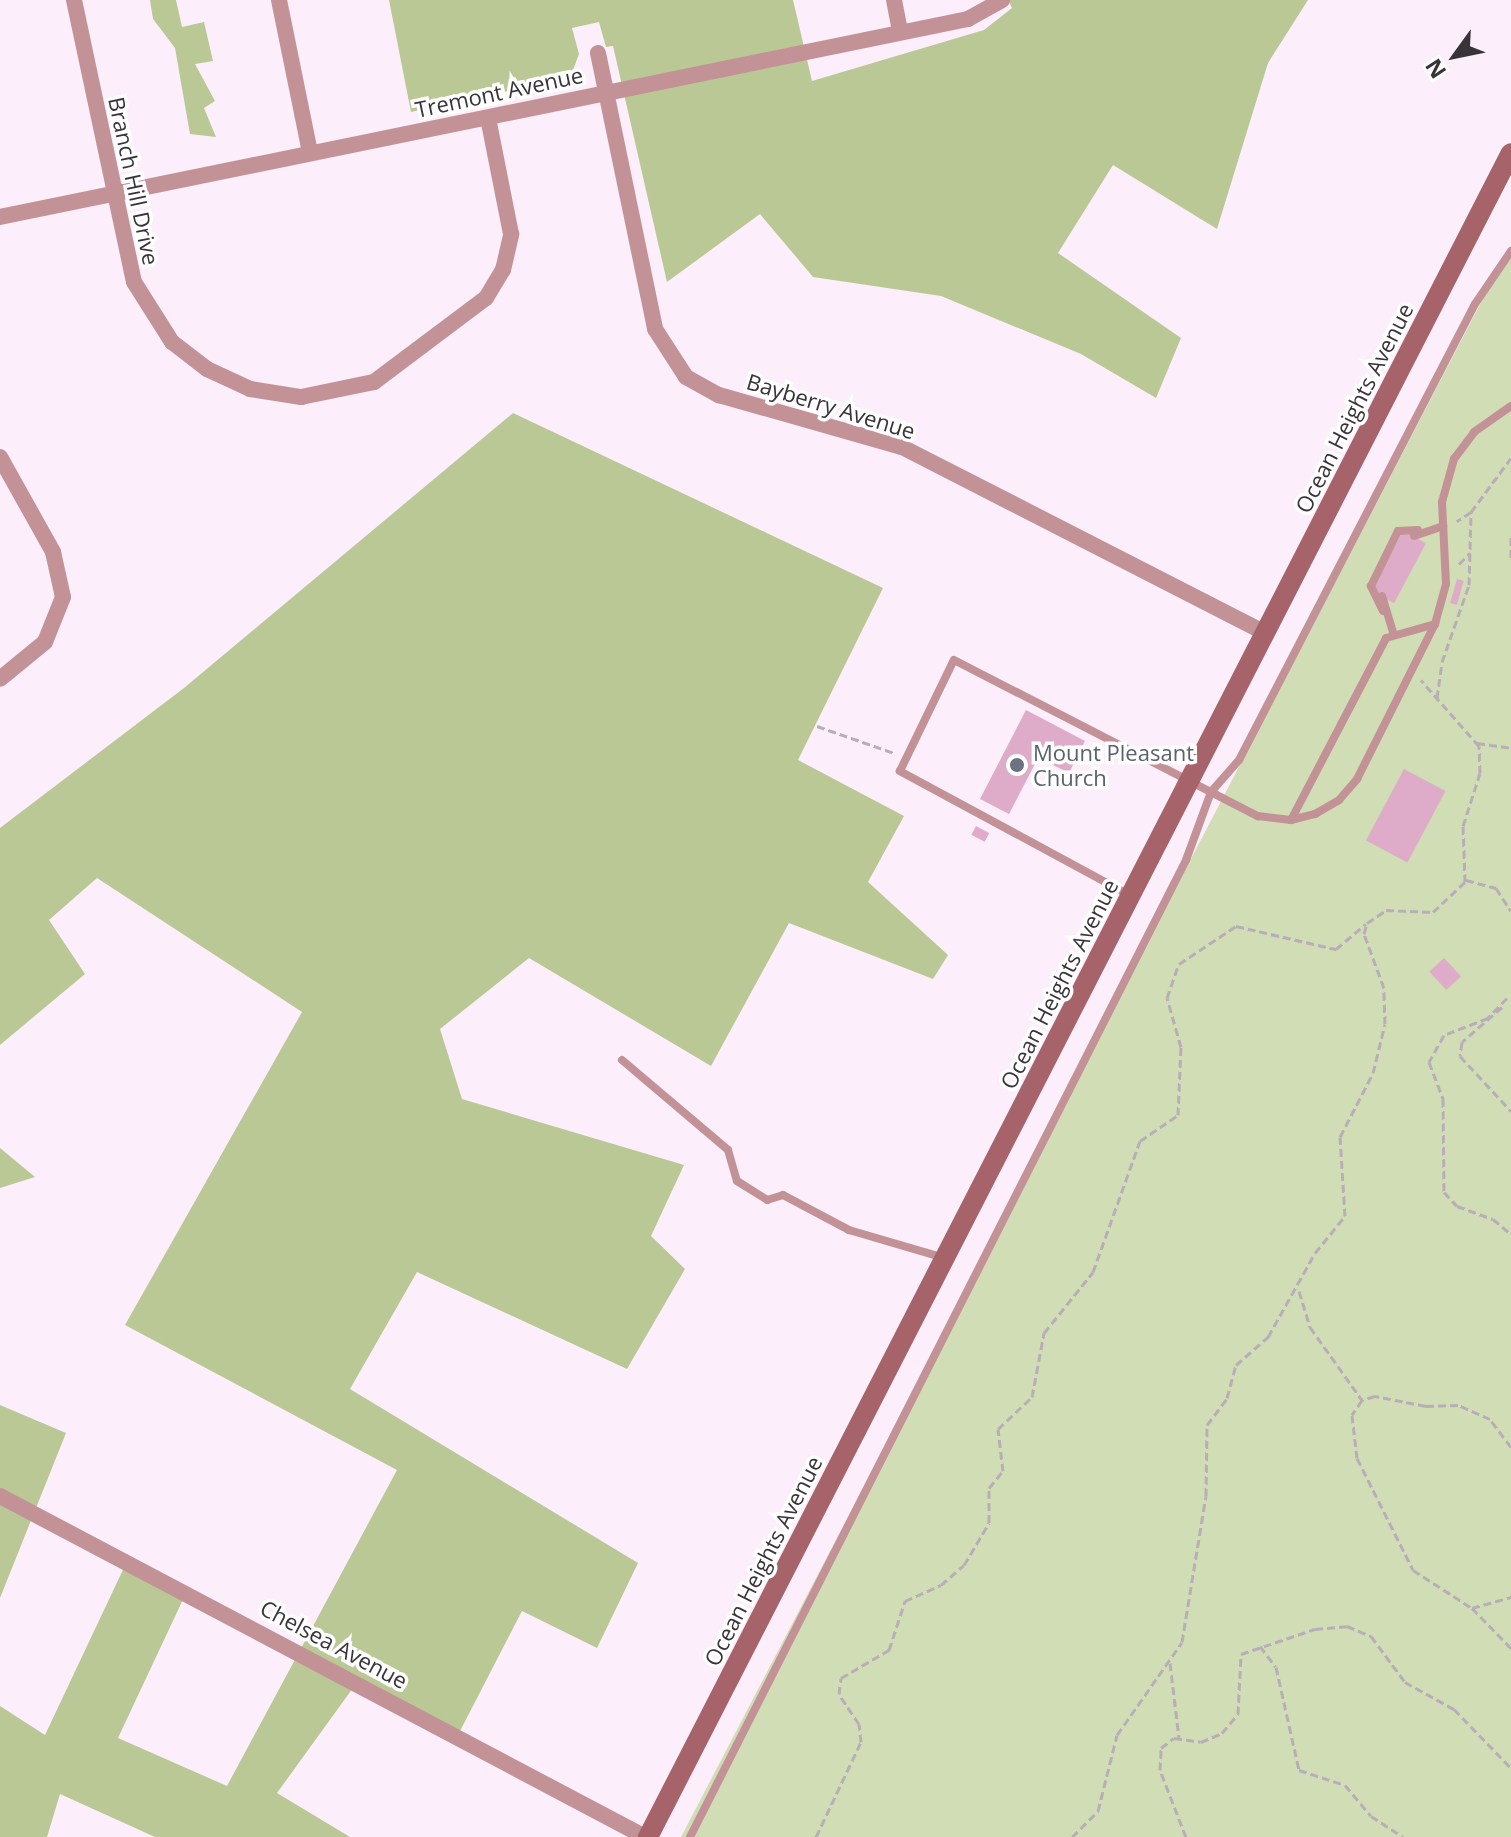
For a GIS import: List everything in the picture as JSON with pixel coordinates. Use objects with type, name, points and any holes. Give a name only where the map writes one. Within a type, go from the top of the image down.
[{"type":"main road","name":"Ocean Heights Avenue","points":[[647,1837],[1511,153]]},
{"type":"street","name":"Branch Hill Drive","points":[[74,0],[134,282],[183,351],[222,378],[260,392],[301,397],[345,392],[416,356],[480,304],[498,282],[511,234],[488,118]]},
{"type":"street","points":[[279,0],[310,153]]},
{"type":"street","points":[[894,0],[900,31]]},
{"type":"street","name":"Tremont Avenue","points":[[0,217],[978,16],[1002,0]]},
{"type":"street","name":"Bayberry Avenue","points":[[598,53],[655,329],[686,377],[719,395],[902,447],[1266,633]]},
{"type":"street","points":[[0,457],[53,552],[63,597],[45,642],[0,679]]},
{"type":"street","name":"Chelsea Avenue","points":[[0,1496],[647,1837]]},
{"type":"lane","points":[[690,1837],[1186,860],[1211,792],[1239,760],[1475,304],[1511,251]]},
{"type":"lane","points":[[1131,896],[900,771],[954,660],[1258,816],[1291,820],[1329,808],[1348,792],[1435,624],[1446,584],[1444,492],[1454,459],[1474,432],[1511,406]]},
{"type":"lane","points":[[1393,631],[1371,586],[1398,531],[1443,530]]},
{"type":"lane","points":[[1382,596],[1383,611]]},
{"type":"lane","points":[[1393,631],[1435,624]]},
{"type":"lane","points":[[1291,820],[1393,631]]},
{"type":"lane","points":[[622,1060],[728,1150],[737,1181],[767,1200],[783,1195],[849,1230],[945,1258]]},
{"type":"path","points":[[1443,530],[1471,512],[1511,458]]},
{"type":"path","points":[[1437,698],[1442,662],[1469,585],[1471,512]]},
{"type":"path","points":[[1511,537],[1511,560]]},
{"type":"path","points":[[1413,671],[1477,743],[1480,773],[1462,837],[1466,880]]},
{"type":"path","points":[[817,726],[898,754]]},
{"type":"path","points":[[1477,743],[1511,748]]},
{"type":"path","points":[[1466,880],[1496,888],[1511,911]]},
{"type":"path","points":[[816,1837],[861,1742],[859,1724],[839,1694],[841,1678],[889,1650],[905,1601],[941,1585],[964,1565],[989,1523],[989,1488],[1003,1471],[998,1429],[1032,1397],[1044,1333],[1093,1272],[1140,1141],[1178,1115],[1181,1047],[1167,998],[1179,964],[1236,926],[1336,949],[1386,910],[1433,912],[1466,880]]},
{"type":"path","points":[[1072,1837],[1098,1811],[1117,1735],[1152,1677],[1171,1660],[1182,1642],[1208,1473],[1204,1432],[1227,1398],[1236,1365],[1268,1337],[1299,1289],[1315,1253],[1345,1216],[1340,1137],[1382,1044],[1384,988],[1366,945],[1367,923]]},
{"type":"path","points":[[1511,992],[1460,1051],[1474,1078],[1511,1111]]},
{"type":"path","points":[[1507,998],[1488,1018],[1444,1035],[1429,1062],[1443,1099],[1444,1192],[1457,1206],[1493,1219],[1511,1234]]},
{"type":"path","points":[[1299,1289],[1310,1327],[1362,1400]]},
{"type":"path","points":[[1511,1447],[1490,1419],[1467,1407],[1426,1406],[1384,1395],[1362,1400],[1351,1421],[1357,1458],[1399,1548],[1423,1579],[1472,1608],[1511,1648]]},
{"type":"path","points":[[1472,1608],[1511,1597]]},
{"type":"path","points":[[1186,1837],[1158,1757],[1164,1744],[1179,1737],[1208,1740],[1234,1721],[1238,1659],[1260,1646],[1335,1625],[1361,1631],[1405,1682],[1454,1709],[1511,1768]]},
{"type":"path","points":[[1260,1646],[1276,1667],[1299,1770],[1345,1785],[1371,1816],[1403,1837]]},
{"type":"path","points":[[1171,1660],[1168,1675],[1179,1737]]},
{"type":"green space","points":[[150,0],[176,0],[182,27],[204,22],[213,61],[195,64],[215,101],[204,108],[216,137],[190,134],[175,48],[153,19]]},
{"type":"green space","points":[[389,0],[793,0],[812,81],[984,30],[1012,8],[1008,0],[1308,0],[1268,63],[1217,229],[1113,165],[1058,253],[1181,338],[1156,398],[1081,354],[941,296],[813,277],[760,214],[667,282],[613,46],[606,47],[599,22],[572,28],[579,54],[570,78],[411,112]]},
{"type":"green space","points":[[1511,245],[1511,1837],[681,1837]]},
{"type":"green space","points":[[513,413],[883,588],[798,760],[904,816],[868,882],[948,955],[933,979],[789,923],[711,1066],[529,958],[440,1029],[462,1099],[684,1165],[651,1236],[685,1269],[627,1369],[417,1272],[350,1389],[638,1563],[597,1648],[522,1611],[459,1733],[358,1681],[277,1793],[350,1837],[155,1837],[60,1794],[47,1837],[0,1837],[0,1706],[45,1735],[129,1557],[187,1591],[118,1738],[227,1786],[397,1470],[125,1325],[302,1012],[97,878],[49,920],[85,974],[0,1045],[0,828],[184,688]]},
{"type":"green space","points":[[0,1148],[35,1177],[0,1188]]},
{"type":"green space","points":[[0,1405],[66,1433],[0,1598]]},
{"type":"building","points":[[1403,531],[1426,543],[1394,603],[1371,591]]},
{"type":"building","points":[[1457,579],[1464,581],[1457,605],[1450,603]]},
{"type":"building","points":[[1026,710],[1085,741],[1069,773],[1041,759],[1036,762],[1009,814],[980,799]]},
{"type":"building","points":[[1404,769],[1445,791],[1407,863],[1366,841]]},
{"type":"building","points":[[976,826],[989,833],[985,842],[971,835]]},
{"type":"building","points":[[1444,958],[1461,976],[1446,990],[1429,972]]},
{"type":"place","name":"Mount Pleasant Church","points":[[1017,765]]}]
